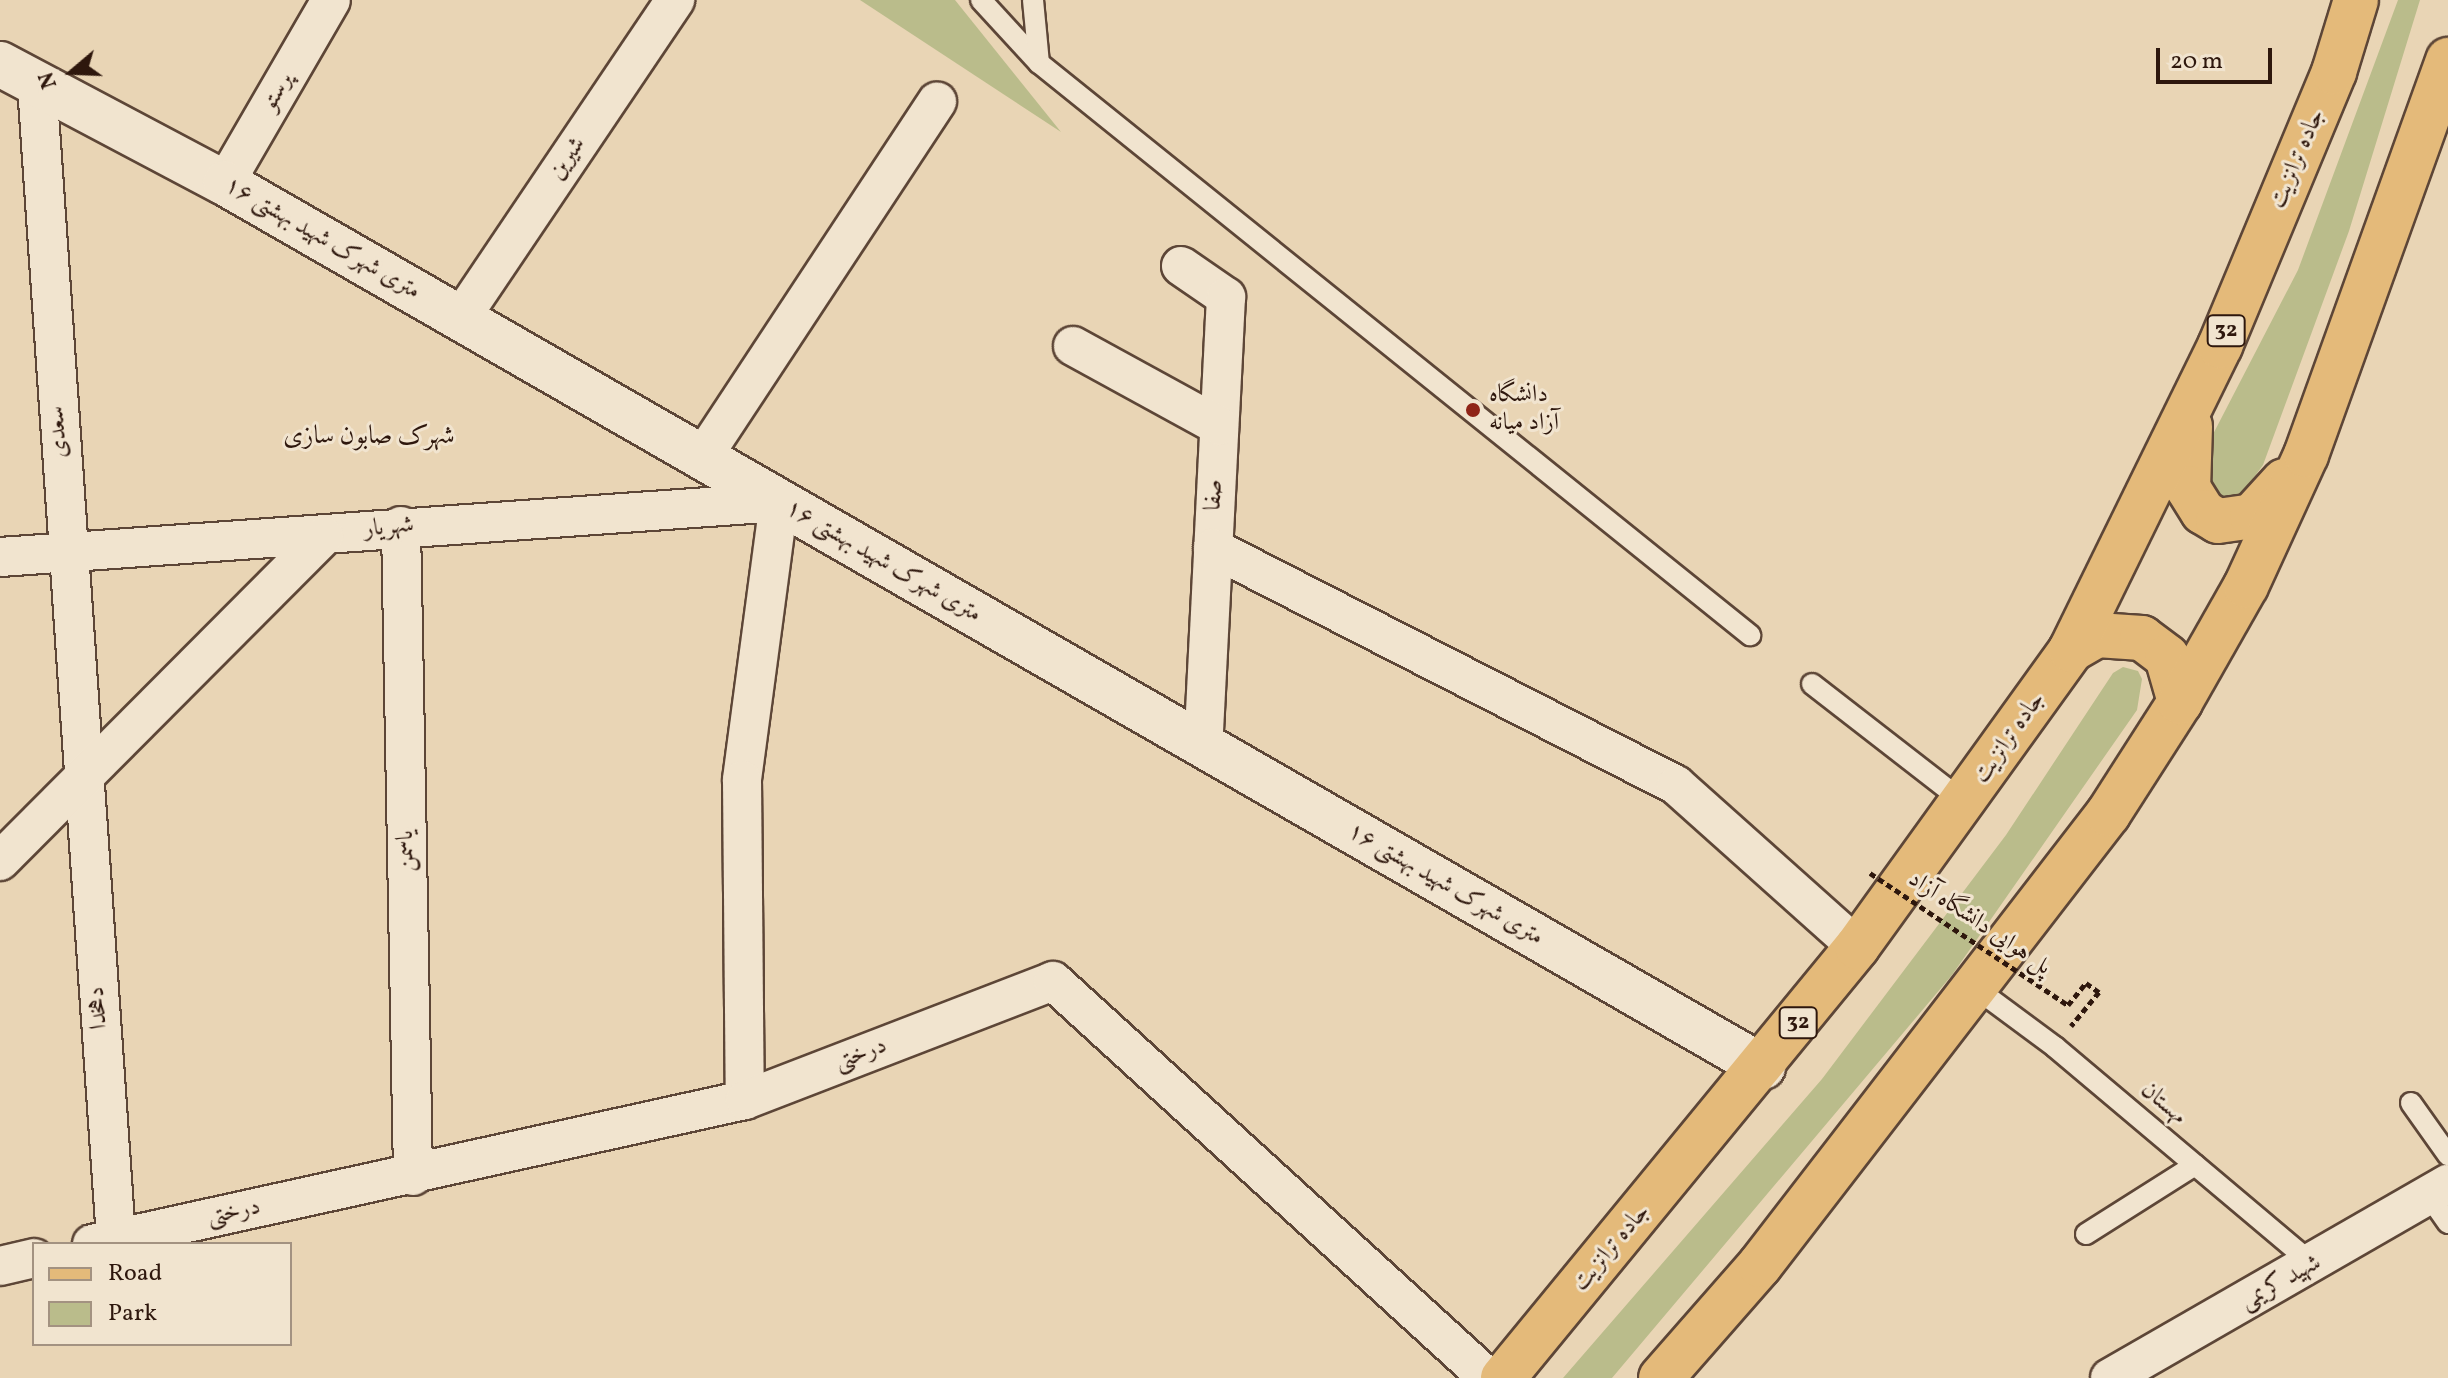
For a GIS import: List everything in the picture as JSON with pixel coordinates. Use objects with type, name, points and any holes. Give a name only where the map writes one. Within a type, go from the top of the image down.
[{"type":"main road","name":"جاده ترانزیت","points":[[1503,1378],[1763,1067],[1857,947],[2071,650],[2193,408],[2334,72],[2356,0]]},
{"type":"main road","points":[[1661,1378],[1760,1265],[2108,814],[2180,702],[2246,586],[2306,455],[2448,60]]},
{"type":"main road","points":[[2193,408],[2188,488],[2203,512],[2218,521],[2252,516],[2306,455]]},
{"type":"main road","points":[[2071,650],[2097,635],[2142,638],[2167,657],[2180,702]]},
{"type":"street","name":"پرستو","points":[[225,183],[331,0]]},
{"type":"street","name":"شیرین","points":[[460,319],[675,0]]},
{"type":"street","name":"۱۶ متری شهرک شهيد بهشتی","points":[[18,75],[225,183],[1763,1067]]},
{"type":"street","name":"سعدی","points":[[18,75],[67,553],[83,779]]},
{"type":"street","points":[[702,458],[937,101]]},
{"type":"street","name":"صفا","points":[[1181,266],[1226,297],[1203,746]]},
{"type":"street","points":[[1073,346],[1219,426]]},
{"type":"street","name":"شهریار","points":[[0,557],[324,536],[401,526],[779,502]]},
{"type":"street","points":[[745,1100],[742,780],[779,502]]},
{"type":"street","name":"یاسمن","points":[[401,526],[413,1176]]},
{"type":"street","points":[[0,861],[324,536]]},
{"type":"street","points":[[1213,548],[1676,785],[1857,947]]},
{"type":"street","name":"دهخدا","points":[[83,779],[104,1241]]},
{"type":"street","name":"درختی","points":[[104,1241],[413,1176],[745,1100],[1053,981],[1488,1378]]},
{"type":"street","name":"شهید کریمی","points":[[2110,1378],[2314,1265],[2442,1201]]},
{"type":"street","points":[[0,1266],[32,1258]]},
{"type":"lane","points":[[981,0],[1039,63],[1750,635]]},
{"type":"lane","points":[[1033,0],[1039,63]]},
{"type":"lane","points":[[1812,684],[1964,802]]},
{"type":"lane","name":"مهستان","points":[[1974,987],[2055,1047],[2314,1265]]},
{"type":"lane","points":[[2411,1103],[2448,1155]]},
{"type":"lane","points":[[2086,1234],[2195,1165]]},
{"type":"path","name":"پل هوایی دانشگاه آزاد","points":[[1870,873],[2068,1005],[2086,983],[2099,992],[2055,1047]]},
{"type":"green space","points":[[860,0],[955,0],[1061,132]]},
{"type":"green space","points":[[2398,0],[2420,0],[2349,231],[2263,465],[2239,498],[2224,500],[2213,495],[2203,468],[2210,440],[2298,270]]},
{"type":"green space","points":[[2123,667],[2138,671],[2142,679],[2137,710],[1952,975],[1612,1378],[1563,1378],[1822,1079],[2006,835],[2113,673]]},
{"type":"place","name":"دانشگاه آزاد میانه","points":[[1473,410]]},
{"type":"district","name":"شهرک صابون سازی","points":[[369,437]]}]
